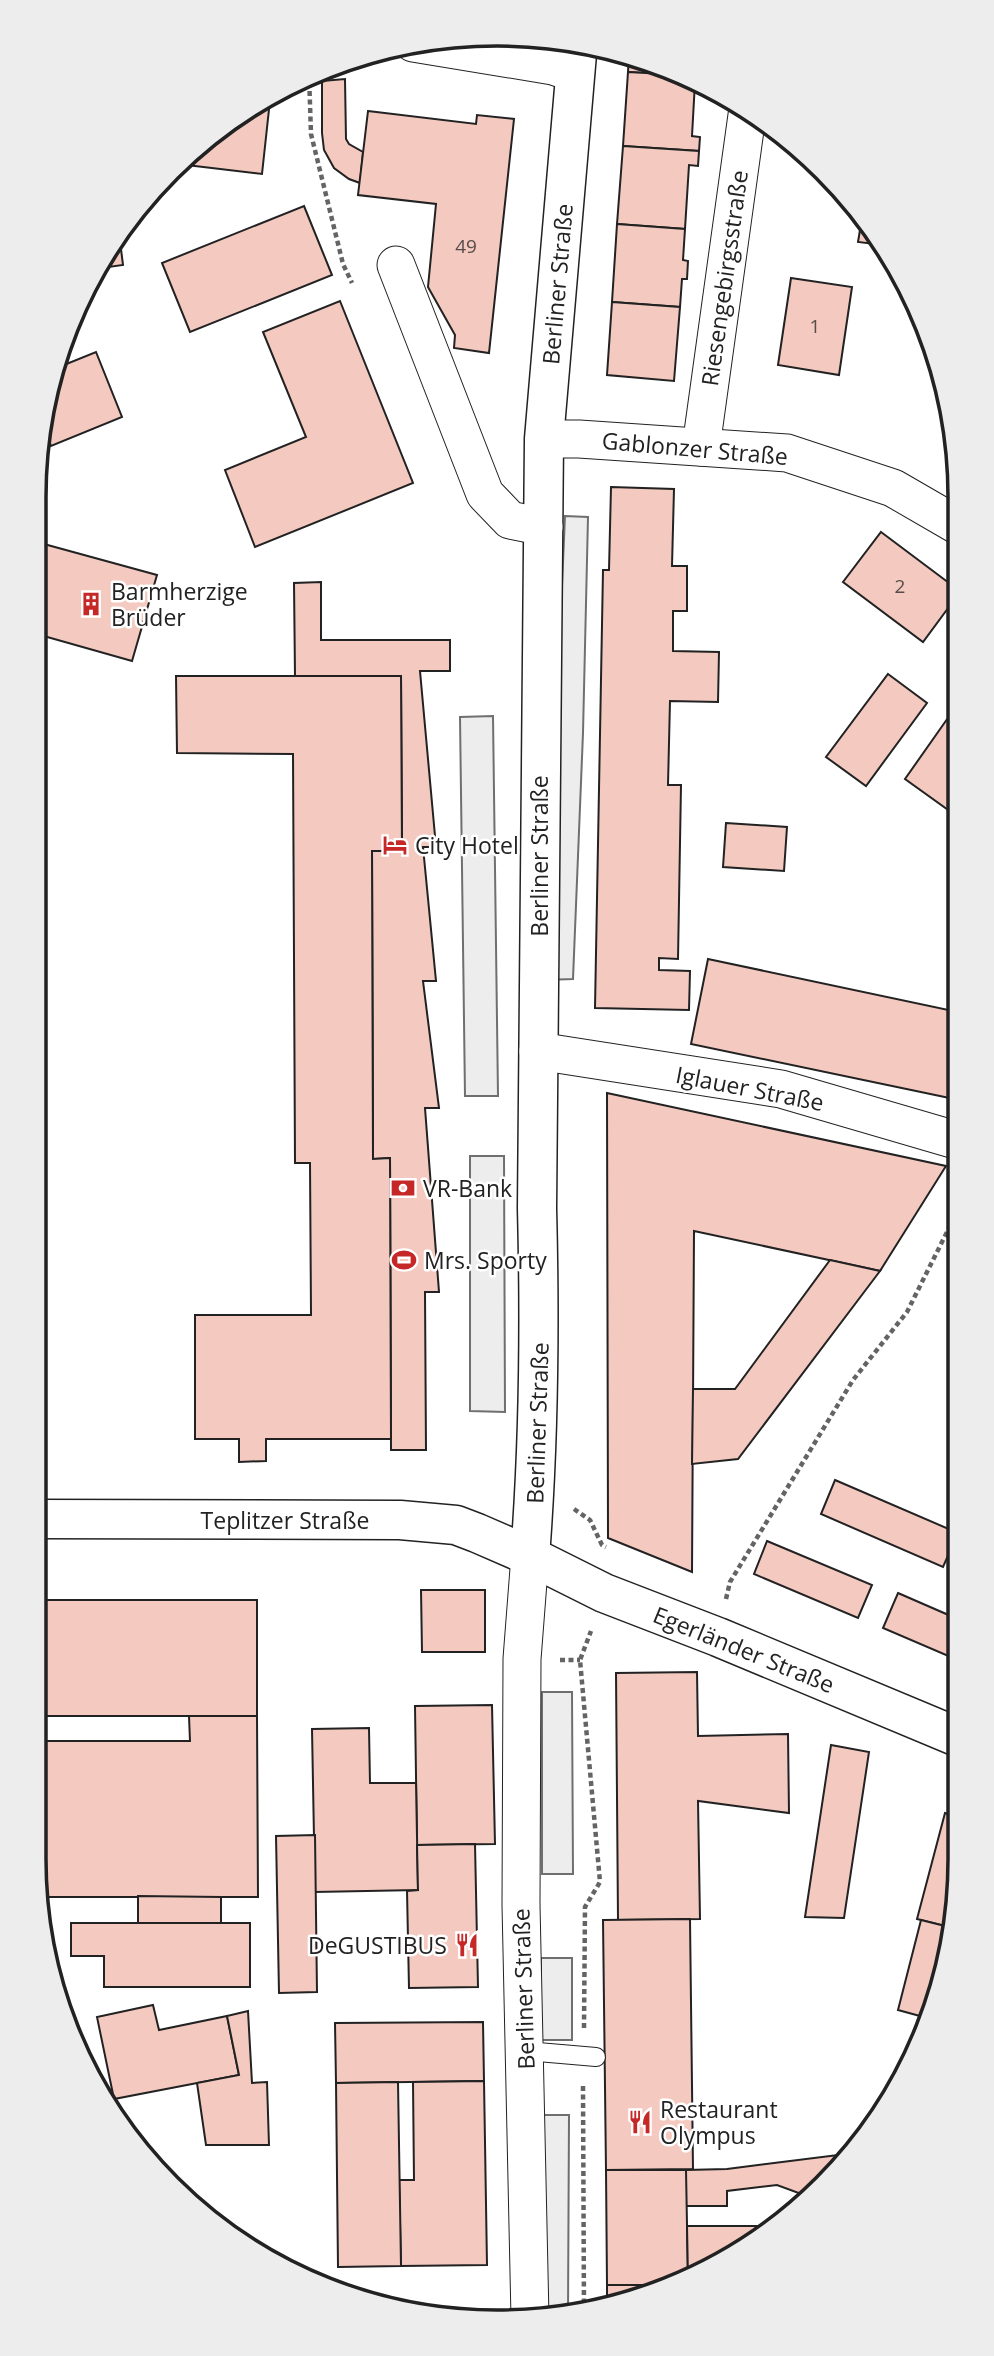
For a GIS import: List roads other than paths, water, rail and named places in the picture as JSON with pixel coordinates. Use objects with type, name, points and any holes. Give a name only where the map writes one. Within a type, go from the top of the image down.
[{"type":"street","points":[[445,48],[553,66],[576,58]]},
{"type":"street","name":"Berliner Straße","points":[[530,2310],[521,1905],[522,1659],[538,1443],[540,1335],[537,1208],[544,439],[576,58]]},
{"type":"street","name":"Riesengebirgsstraße","points":[[701,447],[746,121]]},
{"type":"street","points":[[396,265],[485,494],[510,520],[544,527]]},
{"type":"street","name":"Gablonzer Straße","points":[[544,439],[787,453],[893,488],[948,520]]},
{"type":"street","name":"Iglauer Straße","points":[[538,1051],[781,1090],[948,1139]]},
{"type":"street","name":"Teplitzer Straße","points":[[46,1519],[400,1520],[456,1525],[530,1556]]},
{"type":"street","name":"Egerländer Straße","points":[[530,1556],[604,1593],[718,1637],[948,1733]]},
{"type":"lane","points":[[526,2051],[590,2056]]},
{"type":"place","name":"Barmherzige Brüder","points":[[91,604]]},
{"type":"place","name":"City Hotel","points":[[395,845]]},
{"type":"place","name":"VR-Bank","points":[[403,1188]]},
{"type":"place","name":"Mrs. Sporty","points":[[404,1260]]},
{"type":"place","name":"DeGUSTIBUS","points":[[467,1945]]},
{"type":"place","name":"Restaurant Olympus","points":[[640,2122]]}]
